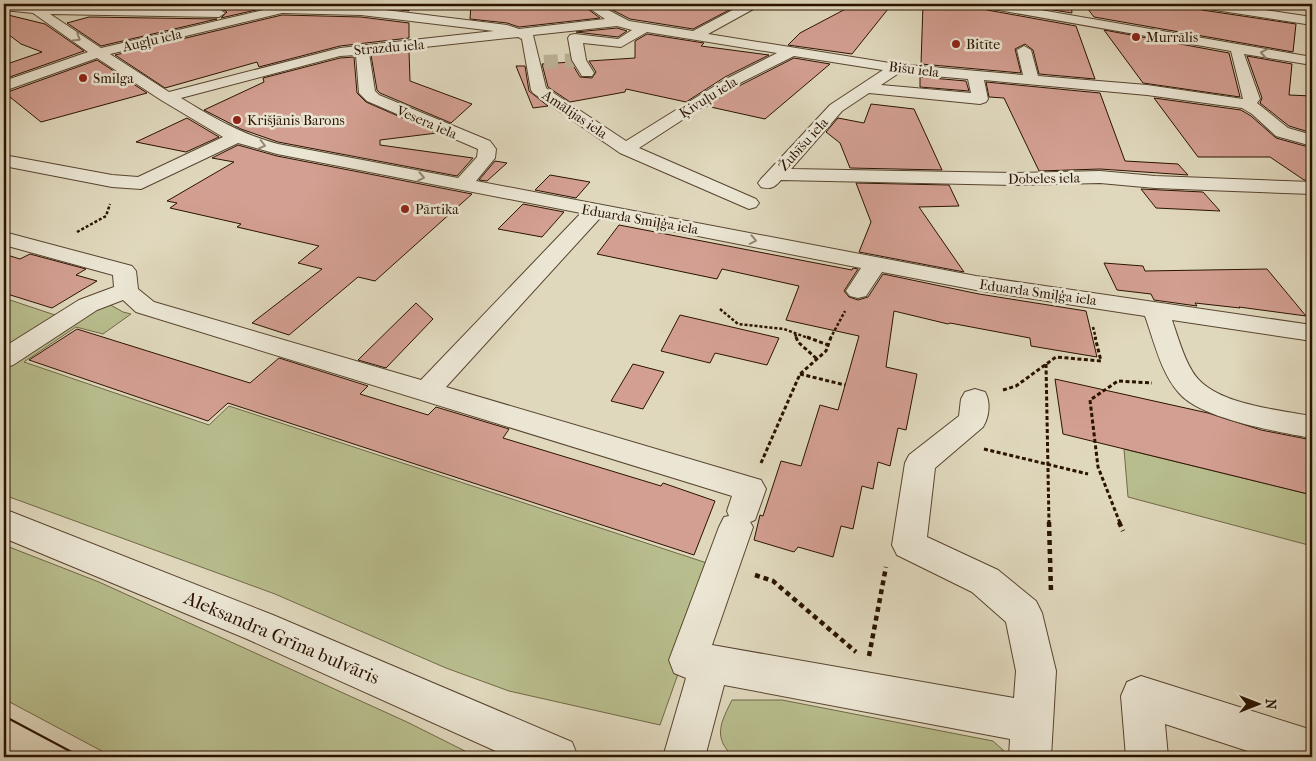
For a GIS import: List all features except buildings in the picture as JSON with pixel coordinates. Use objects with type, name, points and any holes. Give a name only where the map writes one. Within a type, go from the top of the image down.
[{"type":"street","points":[[104,10],[123,4]]},
{"type":"street","name":"Augļu iela","points":[[4,86],[100,52],[303,4]]},
{"type":"street","name":"Bišu iela","points":[[589,4],[607,13],[616,22],[644,28],[793,50],[896,68],[1147,90],[1246,104]]},
{"type":"street","points":[[696,35],[753,4]]},
{"type":"street","points":[[986,4],[1312,61]]},
{"type":"street","points":[[1202,4],[1312,21]]},
{"type":"street","points":[[4,6],[253,16]]},
{"type":"street","name":"Eduarda Smiļģa iela","points":[[32,7],[166,97],[237,137],[276,149],[595,211],[735,218],[875,264],[976,283],[1312,333]]},
{"type":"street","points":[[282,9],[409,16],[507,29],[523,34]]},
{"type":"street","points":[[1099,24],[1109,12]]},
{"type":"street","name":"Strazdu iela","points":[[166,97],[324,55],[362,49],[523,34],[586,24],[616,22]]},
{"type":"street","points":[[587,73],[578,60],[575,38],[621,43],[644,28]]},
{"type":"street","name":"Amālijas iela","points":[[523,34],[528,38],[539,62],[539,90],[626,149],[735,218]]},
{"type":"street","points":[[1238,48],[1237,54],[1252,99],[1246,104],[1258,111],[1282,132],[1312,141]]},
{"type":"street","name":"Vesera iela","points":[[362,49],[367,93],[373,98],[484,145],[487,149],[486,158],[462,185]]},
{"type":"street","name":"Ķivuļu iela","points":[[626,149],[731,82],[793,50]]},
{"type":"street","points":[[1024,50],[1032,81]]},
{"type":"street","name":"Žubīšu iela","points":[[735,218],[836,108],[896,68]]},
{"type":"street","points":[[866,88],[980,99],[974,76]]},
{"type":"street","points":[[4,161],[112,181],[141,183],[237,137]]},
{"type":"street","name":"Dobeles iela","points":[[776,174],[1014,179],[1100,177],[1175,183],[1312,188]]},
{"type":"street","points":[[426,392],[595,211]]},
{"type":"street","points":[[4,238],[124,271],[126,291],[145,307],[426,392],[743,509],[688,660],[1032,740],[1036,671],[1023,613],[985,581],[909,545],[920,463],[973,420],[975,399]]},
{"type":"street","points":[[858,291],[875,264]]},
{"type":"street","points":[[4,359],[88,305],[126,291]]},
{"type":"street","points":[[1155,309],[1176,363],[1189,386],[1211,403],[1312,427]]},
{"type":"street","name":"Aleksandra Grīna bulvāris","points":[[4,524],[260,626],[557,757]]},
{"type":"street","points":[[684,757],[710,664]]},
{"type":"street","points":[[1147,757],[1141,696],[1312,751]]},
{"type":"path","points":[[106,216],[110,203]]},
{"type":"path","points":[[720,309],[738,324],[784,329],[828,344]]},
{"type":"path","points":[[975,399],[1016,386],[1056,356],[1102,361],[1095,332]]},
{"type":"path","points":[[794,333],[798,342],[817,359]]},
{"type":"path","points":[[743,509],[800,374],[826,351],[832,334]]},
{"type":"path","points":[[1046,364],[1052,597]]},
{"type":"path","points":[[800,374],[845,385]]},
{"type":"path","points":[[1123,530],[1098,467],[1090,400],[1118,381],[1189,386]]},
{"type":"path","points":[[948,440],[1088,474]]},
{"type":"path","points":[[723,565],[773,581],[868,662],[888,558],[909,545]]},
{"type":"green space","points":[[4,298],[61,317],[4,354]]},
{"type":"green space","points":[[107,303],[123,312],[131,314],[103,334],[76,327],[24,362],[209,425],[229,406],[716,566],[660,725],[509,691],[446,668],[275,594],[4,495],[4,363],[85,311]]},
{"type":"green space","points":[[1124,449],[1312,495],[1312,546],[1128,497]]},
{"type":"green space","points":[[4,545],[99,582],[407,722],[477,757],[113,757],[4,699]]},
{"type":"green space","points":[[732,700],[782,700],[993,741],[1004,751],[1003,757],[734,757],[727,750],[721,736],[722,723]]},
{"type":"tunnel","points":[[544,62],[577,60]]},
{"type":"tram line","points":[[4,716],[81,757]]},
{"type":"tram line","points":[[4,753],[12,757]]},
{"type":"place","name":"Murrālis","points":[[1136,37]]},
{"type":"place","name":"Bitīte","points":[[956,44]]},
{"type":"place","name":"Smilga","points":[[83,78]]},
{"type":"place","name":"Krišjānis Barons","points":[[237,120]]},
{"type":"place","name":"Pārtika","points":[[405,209]]}]
